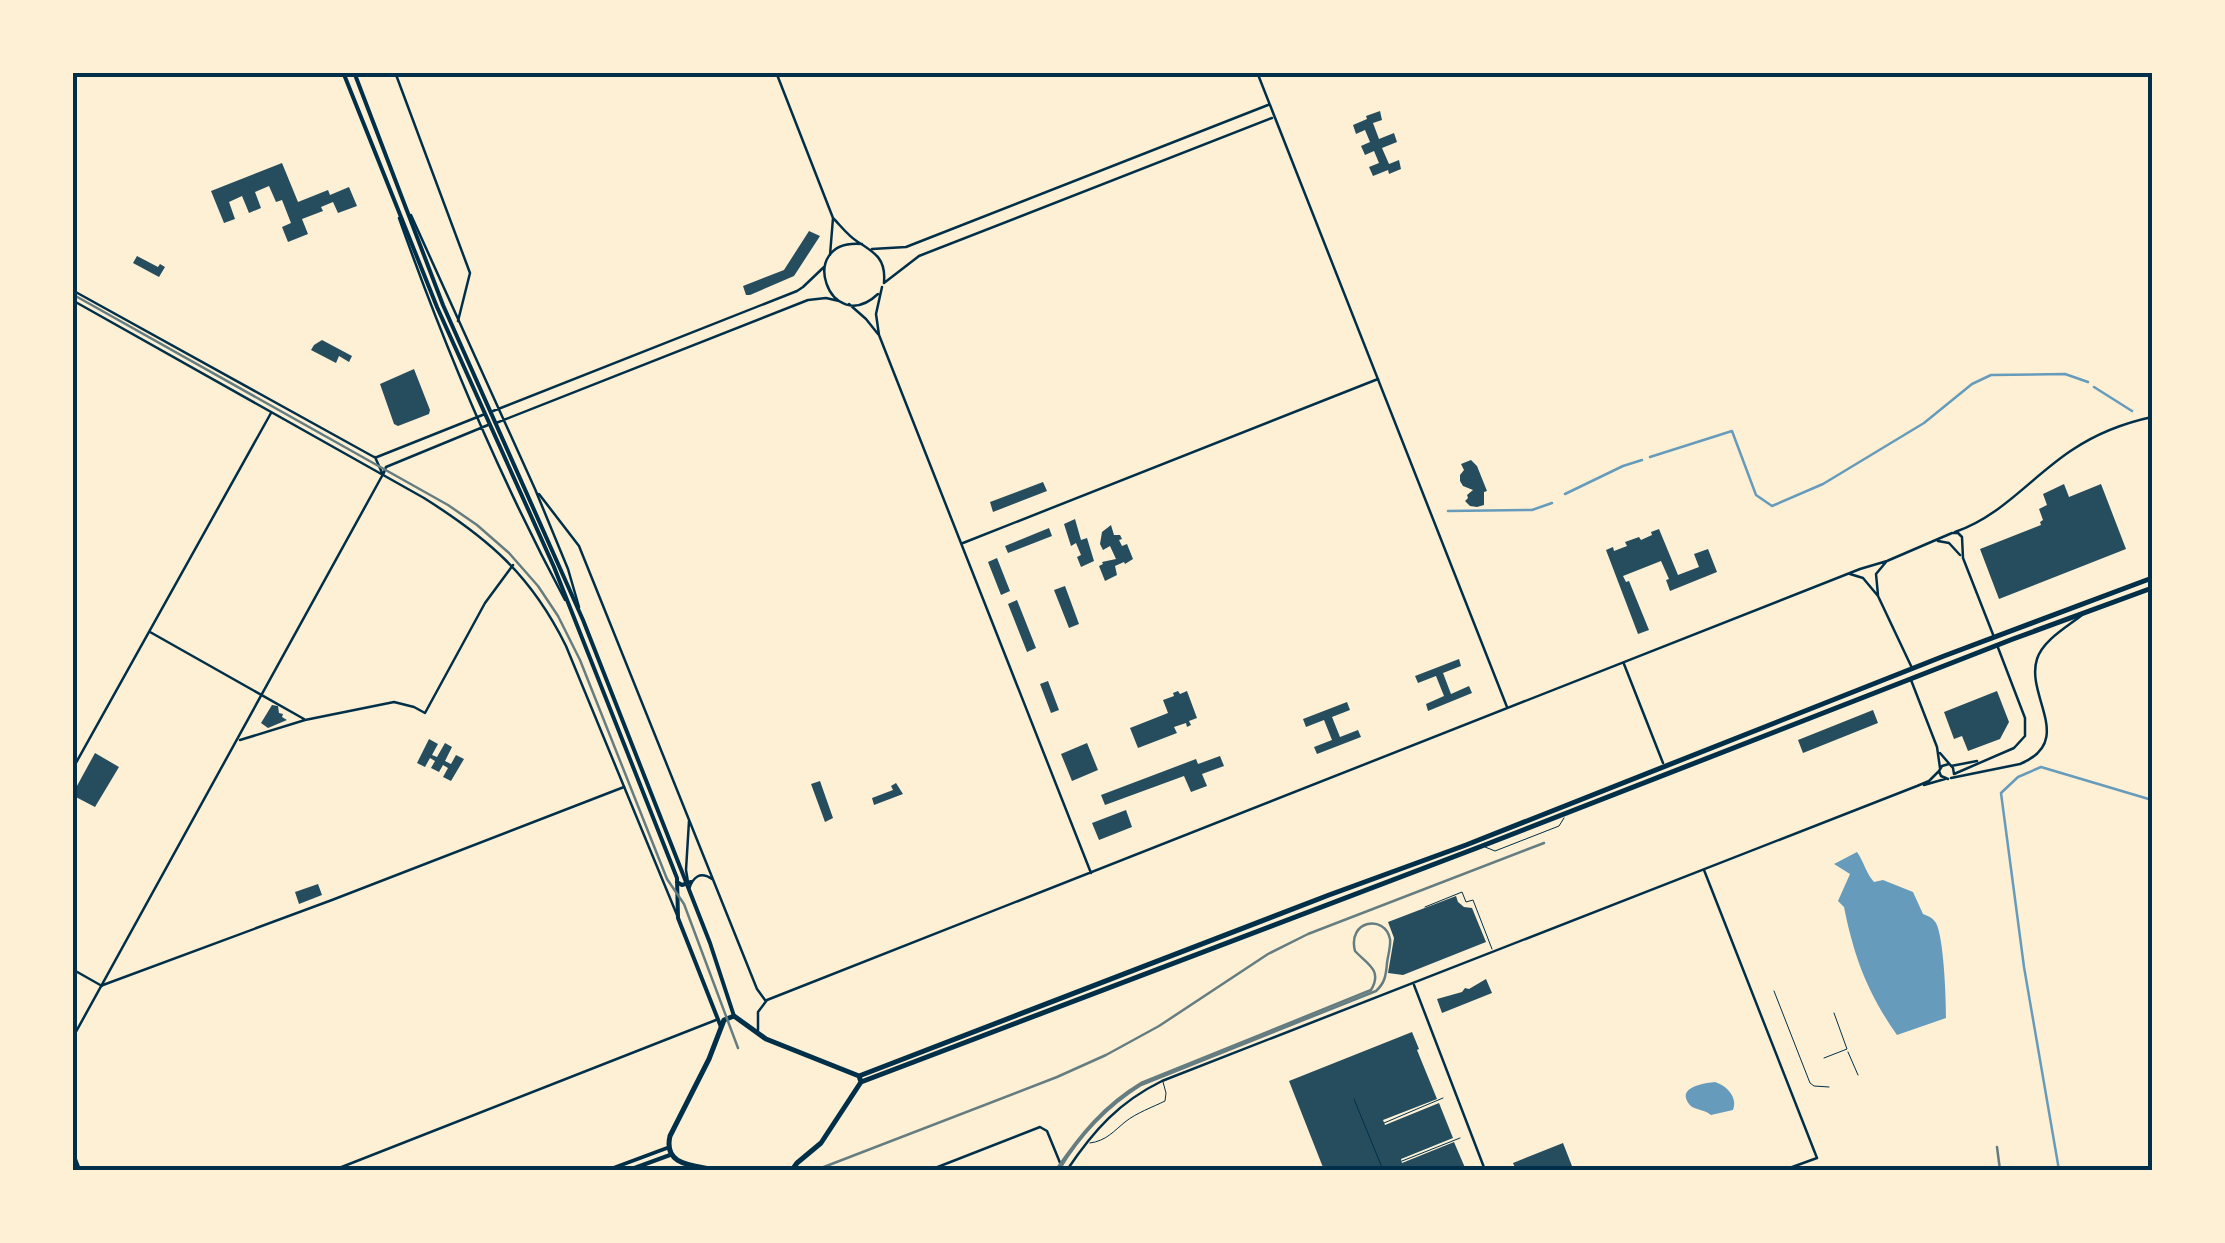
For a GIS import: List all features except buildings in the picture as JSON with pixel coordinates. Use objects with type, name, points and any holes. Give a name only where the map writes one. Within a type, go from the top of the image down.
[{"type":"highway","points":[[794,1170],[821,1144],[860,1079],[2152,578]]},
{"type":"highway","points":[[716,1170],[679,1161],[669,1151],[670,1136],[709,1059],[719,1023],[724,1020],[734,1016],[761,1036],[860,1079],[1482,846],[2152,588]]},
{"type":"main road","points":[[344,72],[392,197],[580,621],[689,885],[734,1016]]},
{"type":"main road","points":[[354,72],[454,338]]},
{"type":"main road","points":[[580,621],[677,882],[678,918],[719,1023]]},
{"type":"main road","points":[[677,882],[689,885]]},
{"type":"main road","points":[[608,1170],[669,1151]]},
{"type":"main road","points":[[630,1170],[669,1151]]},
{"type":"street","points":[[395,72],[470,274],[458,321]]},
{"type":"street","points":[[776,72],[833,218],[872,249],[883,264],[876,314],[879,335],[1090,873]]},
{"type":"street","points":[[1257,72],[1508,708]]},
{"type":"street","points":[[872,249],[906,247],[1269,104]]},
{"type":"street","points":[[72,1038],[386,467],[808,300],[826,298],[862,304],[919,256],[1275,117]]},
{"type":"street","points":[[402,195],[535,489],[568,570],[580,621]]},
{"type":"street","points":[[392,197],[422,285],[478,417],[532,536],[580,621]]},
{"type":"street","points":[[72,290],[376,457],[803,288],[824,267],[829,256],[833,218]]},
{"type":"street","points":[[829,256],[844,245],[862,244]]},
{"type":"street","points":[[824,267],[826,286],[839,301]]},
{"type":"street","points":[[72,300],[458,520],[512,565],[559,633],[678,918]]},
{"type":"street","points":[[849,304],[879,335]]},
{"type":"street","points":[[961,544],[1379,379]]},
{"type":"street","points":[[472,402],[488,400],[490,392]]},
{"type":"street","points":[[72,770],[271,412]]},
{"type":"street","points":[[761,1036],[756,1018],[766,1000],[1973,526],[2071,450],[2106,432],[2152,417]]},
{"type":"street","points":[[492,446],[491,440],[498,434],[510,436]]},
{"type":"street","points":[[376,457],[383,475]]},
{"type":"street","points":[[535,489],[579,546],[757,989],[766,1000]]},
{"type":"street","points":[[1937,541],[1957,546],[1973,526]]},
{"type":"street","points":[[1955,532],[1962,541],[1962,558]]},
{"type":"street","points":[[1949,534],[2025,718],[2025,736],[2014,748],[1950,777]]},
{"type":"street","points":[[1848,574],[1872,580],[1887,561]]},
{"type":"street","points":[[237,741],[306,720],[394,702],[426,713],[494,589],[512,565]]},
{"type":"street","points":[[1868,566],[1875,569],[1878,596]]},
{"type":"street","points":[[1868,566],[1862,572],[1878,596],[1912,669]]},
{"type":"street","points":[[1917,786],[2020,764],[2039,751],[2048,730],[2036,680],[2037,659],[2046,644],[2084,614]]},
{"type":"street","points":[[150,632],[306,720]]},
{"type":"street","points":[[1623,662],[1665,767]]},
{"type":"street","points":[[1910,679],[1937,747],[1950,765],[1950,777]]},
{"type":"street","points":[[1937,747],[1940,770],[1950,777]]},
{"type":"street","points":[[930,1170],[1040,1127],[1047,1131],[1065,1170],[1120,1106],[1162,1081],[1917,786],[1928,781],[1944,764],[1988,758]]},
{"type":"street","points":[[102,986],[624,786]]},
{"type":"street","points":[[688,820],[689,885],[702,874],[713,880]]},
{"type":"street","points":[[1704,869],[1816,1158],[1784,1170]]},
{"type":"street","points":[[1425,907],[1462,892],[1466,902],[1472,900],[1494,952]]},
{"type":"street","points":[[72,969],[102,986]]},
{"type":"street","points":[[1413,983],[1485,1169]]},
{"type":"street","points":[[1774,990],[1810,1083],[1829,1087]]},
{"type":"street","points":[[1834,1013],[1858,1075]]},
{"type":"street","points":[[334,1170],[719,1023]]},
{"type":"street","points":[[1824,1058],[1847,1049]]},
{"type":"street","points":[[1086,1144],[1104,1141],[1128,1120],[1165,1101],[1162,1081]]},
{"type":"street","points":[[72,1149],[80,1170]]},
{"type":"street","points":[[1058,1157],[1072,1162]]},
{"type":"path","points":[[1384,1123],[1444,1098]]},
{"type":"path","points":[[1354,1099],[1383,1170]]},
{"type":"path","points":[[1402,1161],[1460,1138]]},
{"type":"water","points":[[1857,852],[1874,882],[1883,880],[1913,892],[1923,914],[1936,923],[1943,955],[1946,1018],[1897,1035],[1878,1005],[1852,942],[1844,907],[1838,901],[1850,874],[1834,864]]},
{"type":"water","points":[[1715,1082],[1730,1093],[1733,1110],[1711,1115],[1689,1104],[1689,1090]]},
{"type":"waterway","points":[[1650,457],[1732,431],[1756,495],[1772,506],[1823,484],[1924,423],[1972,384],[1991,375],[2065,374],[2088,382]]},
{"type":"waterway","points":[[2094,387],[2132,411]]},
{"type":"waterway","points":[[1565,494],[1642,460]]},
{"type":"waterway","points":[[1448,511],[1532,510],[1552,503]]},
{"type":"waterway","points":[[2059,1170],[2024,967],[2001,793],[2018,777],[2041,767],[2152,800]]},
{"type":"tram line","points":[[72,294],[448,505],[509,553],[558,616],[580,660],[667,879],[684,904],[738,1048]]},
{"type":"tram line","points":[[1056,1170],[1094,1122],[1115,1101],[1141,1083],[1371,990],[1374,972],[1355,951],[1356,933],[1368,924],[1387,931],[1390,942],[1386,971],[1376,991],[1141,1085],[1095,1123],[1059,1170]]},
{"type":"railway","points":[[816,1170],[1106,1055],[1159,1026],[1268,954],[1308,934],[1544,843]]},
{"type":"railway","points":[[1997,1147],[2000,1170]]}]
